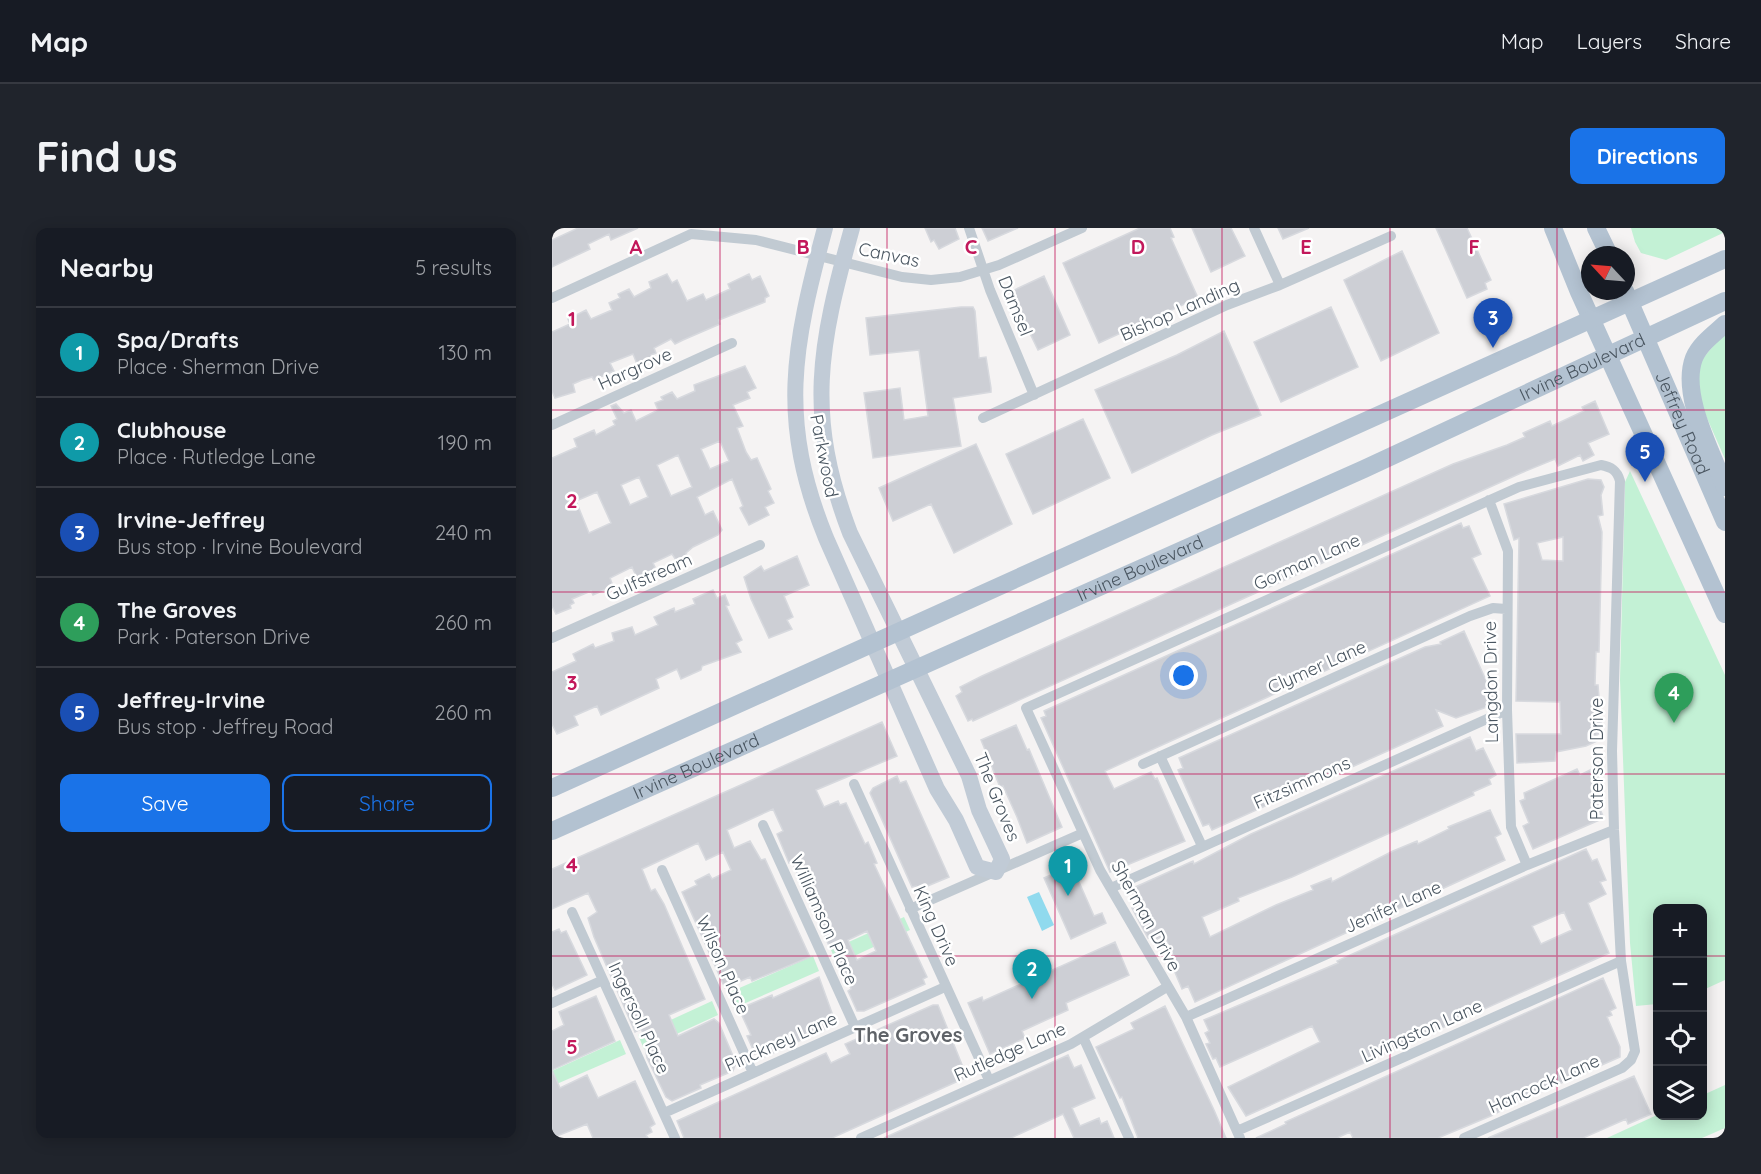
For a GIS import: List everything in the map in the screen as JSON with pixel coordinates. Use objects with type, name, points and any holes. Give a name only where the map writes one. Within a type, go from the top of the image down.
[{"type":"main road","points":[[1553,228],[1592,321],[1725,614]]},
{"type":"main road","points":[[1596,228],[1605,246]]},
{"type":"main road","points":[[1635,294],[1725,259]]},
{"type":"main road","points":[[552,788],[898,630],[1592,321],[1624,300]]},
{"type":"main road","name":"Jeffrey Road","points":[[1629,300],[1725,522]]},
{"type":"main road","name":"Irvine Boulevard","points":[[552,831],[1364,469],[1725,301]]},
{"type":"main road","points":[[1725,324],[1707,340],[1694,357],[1690,388],[1695,409],[1725,487]]},
{"type":"street","name":"Parkwood","points":[[825,228],[800,330],[795,372],[795,416],[802,464],[814,509],[888,680]]},
{"type":"street","name":"Parkwood","points":[[852,228],[829,316],[821,372],[821,415],[826,456],[837,497],[850,533],[898,630]]},
{"type":"street","name":"Damsel","points":[[969,228],[1034,395]]},
{"type":"street","name":"Canvas","points":[[552,298],[690,231],[756,240],[902,277],[931,280],[960,277],[984,270],[1068,231],[1082,228]]},
{"type":"street","points":[[1254,228],[1280,285]]},
{"type":"street","name":"Bishop Landing","points":[[983,418],[1227,305],[1280,285],[1391,236]]},
{"type":"street","name":"Hargrove","points":[[552,425],[732,343]]},
{"type":"street","name":"Gorman Lane","points":[[1026,708],[1519,487],[1566,473],[1601,465],[1609,466]]},
{"type":"street","name":"Paterson Drive","points":[[1609,466],[1615,470],[1620,481],[1612,751],[1621,961],[1635,1047],[1633,1055]]},
{"type":"street","name":"Langdon Drive","points":[[1489,500],[1508,551],[1507,710],[1511,827],[1527,865]]},
{"type":"street","name":"Gulfstream","points":[[552,638],[760,545]]},
{"type":"street","name":"Clymer Lane","points":[[1143,764],[1470,616],[1493,608],[1506,609]]},
{"type":"street","name":"The Groves","points":[[898,630],[969,776],[979,810],[1002,859],[996,872]]},
{"type":"street","points":[[888,680],[937,789],[956,820],[977,867],[996,872]]},
{"type":"street","name":"Sherman Drive","points":[[1026,708],[1083,833],[1111,888],[1186,1017],[1239,1135]]},
{"type":"street","name":"Fitzsimmons","points":[[1111,888],[1507,710]]},
{"type":"street","points":[[1160,756],[1202,846]]},
{"type":"street","name":"King Drive","points":[[854,784],[989,1080]]},
{"type":"street","name":"Williamson Place","points":[[764,825],[855,1027]]},
{"type":"street","name":"Jenifer Lane","points":[[1186,1017],[1527,865],[1614,830]]},
{"type":"street","points":[[910,909],[1083,833]]},
{"type":"street","name":"Wilson Place","points":[[662,870],[753,1073]]},
{"type":"street","name":"Ingersoll Place","points":[[572,912],[675,1138]]},
{"type":"street","name":"Livingston Lane","points":[[1239,1135],[1621,961]]},
{"type":"street","points":[[552,1003],[603,980]]},
{"type":"street","name":"Pinckney Lane","points":[[664,1113],[945,987]]},
{"type":"street","name":"Rutledge Lane","points":[[861,1138],[1083,1037],[1167,987]]},
{"type":"street","points":[[1083,1037],[1129,1138]]},
{"type":"street","name":"Hancock Lane","points":[[1464,1138],[1622,1068],[1633,1055]]},
{"type":"green space","points":[[1631,228],[1725,228],[1725,232],[1666,260],[1641,253]]},
{"type":"green space","points":[[1725,332],[1725,459],[1699,400],[1699,363]]},
{"type":"green space","points":[[1630,471],[1725,675],[1725,980],[1707,988],[1707,904],[1653,904],[1653,1004],[1636,1006],[1630,943],[1620,680],[1625,482]]},
{"type":"green space","points":[[904,917],[910,930],[837,964],[831,950]]},
{"type":"green space","points":[[813,956],[819,971],[734,1008],[728,993]]},
{"type":"green space","points":[[712,1001],[718,1015],[644,1049],[638,1035]]},
{"type":"green space","points":[[620,1040],[626,1054],[552,1086],[552,1071]]},
{"type":"green space","points":[[1725,1085],[1725,1128],[1702,1138],[1607,1138],[1653,1117],[1653,1120],[1707,1120],[1707,1093]]},
{"type":"water","points":[[1039,892],[1054,925],[1042,931],[1027,897]]},
{"type":"building","points":[[578,228],[638,228],[611,240],[609,234],[588,244],[590,249],[552,267],[552,240]]},
{"type":"building","points":[[925,228],[955,228],[959,239],[939,249],[934,240],[931,242]]},
{"type":"building","points":[[982,228],[1018,228],[988,241]]},
{"type":"building","points":[[1140,228],[1170,228],[1174,237],[1171,238],[1198,298],[1099,343],[1063,263]]},
{"type":"building","points":[[1192,228],[1231,228],[1245,256],[1211,272]]},
{"type":"building","points":[[1278,228],[1309,228],[1283,239]]},
{"type":"building","points":[[1436,228],[1467,228],[1491,280],[1485,283],[1487,289],[1467,298]]},
{"type":"building","points":[[1402,251],[1439,333],[1381,361],[1344,280]]},
{"type":"building","points":[[667,274],[672,283],[677,280],[687,301],[703,294],[706,300],[730,289],[728,284],[749,274],[752,280],[760,276],[769,296],[765,298],[765,302],[719,320],[720,324],[675,344],[671,339],[654,348],[656,353],[651,355],[652,357],[637,364],[633,354],[610,363],[614,371],[594,380],[592,377],[573,384],[575,392],[555,398],[552,391],[552,332],[570,324],[568,319],[586,310],[591,319],[612,310],[609,303],[620,298],[618,294],[629,289],[634,297],[651,288],[649,282]]},
{"type":"building","points":[[1044,276],[1070,335],[1038,350],[1010,292]]},
{"type":"building","points":[[973,307],[975,311],[979,358],[986,357],[991,392],[953,398],[961,446],[873,458],[864,393],[900,388],[904,420],[928,416],[919,350],[870,355],[866,318]]},
{"type":"building","points":[[1331,307],[1358,367],[1281,402],[1254,342]]},
{"type":"building","points":[[1224,331],[1261,415],[1212,435],[1132,473],[1095,390],[1177,355]]},
{"type":"building","points":[[745,366],[756,388],[747,392],[750,398],[733,405],[743,426],[737,428],[746,452],[751,460],[757,458],[771,489],[768,491],[774,503],[765,507],[769,515],[749,525],[740,508],[743,506],[732,479],[697,497],[705,515],[713,511],[722,530],[718,535],[693,547],[686,553],[687,555],[676,560],[672,554],[653,563],[655,567],[652,571],[637,578],[632,567],[610,578],[613,586],[593,595],[591,591],[572,599],[574,603],[570,605],[571,608],[556,614],[552,606],[552,458],[577,447],[574,439],[594,430],[596,435],[615,425],[613,421],[617,419],[611,406],[616,404],[624,413],[631,410],[636,421],[658,410],[655,403],[663,400],[661,397],[672,392],[677,399],[695,391],[694,385]],"holes":[[[720,441],[729,461],[710,469],[701,449]],[[678,455],[692,487],[671,496],[657,465]],[[639,477],[648,497],[630,505],[621,485]],[[597,492],[611,523],[589,533],[576,501]]]},
{"type":"building","points":[[1595,401],[1609,434],[1588,443],[1594,455],[1583,461],[1580,455],[1558,466],[1555,459],[1521,473],[973,721],[972,719],[968,721],[956,696],[962,692],[960,687],[1453,464],[1525,437],[1523,433],[1550,421],[1552,426],[1584,411],[1582,407]]},
{"type":"building","points":[[1083,419],[1110,478],[1033,514],[1006,454]]},
{"type":"building","points":[[976,444],[1012,524],[954,553],[931,504],[893,521],[879,488]]},
{"type":"building","points":[[1588,479],[1601,480],[1604,487],[1601,495],[1603,515],[1598,516],[1602,532],[1599,652],[1596,652],[1595,685],[1598,685],[1602,734],[1597,734],[1597,741],[1586,746],[1556,752],[1555,761],[1517,763],[1516,734],[1561,734],[1560,702],[1516,701],[1519,538],[1514,540],[1504,504]],"holes":[[[1563,537],[1563,561],[1542,560],[1537,543]]]},
{"type":"building","points":[[1461,523],[1463,528],[1469,526],[1481,554],[1472,558],[1490,596],[1105,771],[1114,789],[1151,772],[1155,779],[1157,778],[1185,841],[1110,872],[1041,718],[1046,716],[1044,711]]},
{"type":"building","points":[[797,556],[809,585],[784,596],[793,617],[787,620],[792,629],[769,638],[751,599],[744,577],[761,566],[764,571]]},
{"type":"building","points":[[713,590],[717,598],[725,595],[729,605],[726,606],[742,640],[736,643],[741,652],[702,666],[701,670],[681,679],[677,669],[656,679],[659,688],[601,715],[597,706],[574,716],[578,725],[557,734],[552,724],[552,672],[576,661],[573,654],[593,644],[595,648],[614,641],[612,633],[632,627],[635,635],[658,625],[654,617],[674,608],[675,612],[695,604],[693,599]]},
{"type":"building","points":[[1464,631],[1493,696],[1490,706],[1456,718],[1436,710],[1443,726],[1212,830],[1209,824],[1203,826],[1178,770],[1183,768],[1179,758],[1425,647],[1441,644],[1440,642]]},
{"type":"building","points":[[882,722],[897,756],[816,790],[824,807],[838,801],[840,805],[846,803],[865,844],[868,842],[877,863],[874,864],[927,977],[923,979],[925,984],[864,1011],[857,1011],[848,991],[851,989],[846,974],[833,946],[830,948],[792,862],[789,863],[784,851],[777,834],[783,831],[773,809],[727,830],[734,848],[750,841],[761,860],[765,859],[810,957],[752,981],[750,977],[725,988],[682,892],[697,885],[695,881],[709,874],[712,879],[731,870],[723,852],[706,860],[698,843],[642,869],[651,891],[655,889],[664,904],[705,999],[669,1015],[678,1036],[714,1019],[719,1023],[736,1063],[733,1071],[700,1085],[701,1088],[672,1101],[666,1097],[647,1058],[645,1047],[649,1045],[641,1029],[635,1032],[594,937],[588,918],[597,912],[588,893],[552,909],[552,869]],"holes":[[[867,931],[876,951],[857,960],[848,940]]]},
{"type":"building","points":[[1016,725],[1027,750],[1029,749],[1062,827],[1027,843],[1003,786],[1000,787],[981,740]]},
{"type":"building","points":[[1470,737],[1476,751],[1483,748],[1496,775],[1489,779],[1491,784],[1473,792],[1474,795],[1292,877],[1238,898],[1239,901],[1202,917],[1210,937],[1313,890],[1311,886],[1331,878],[1332,882],[1393,851],[1417,841],[1418,844],[1449,829],[1448,827],[1490,810],[1501,834],[1495,837],[1505,860],[1195,1002],[1188,986],[1182,989],[1171,963],[1176,961],[1164,935],[1157,939],[1148,938],[1132,908],[1138,905],[1131,889],[1193,861],[1194,864],[1251,834]]},
{"type":"building","points":[[1594,768],[1603,786],[1592,791],[1604,818],[1533,849],[1523,826],[1529,823],[1520,801],[1525,799],[1524,793],[1577,769],[1580,775]]},
{"type":"building","points":[[897,776],[900,783],[906,781],[949,877],[918,890],[916,886],[912,887],[870,793],[873,788]]},
{"type":"building","points":[[1586,849],[1592,861],[1597,859],[1606,880],[1600,882],[1606,894],[1588,903],[1609,953],[1246,1116],[1228,1087],[1320,1042],[1312,1026],[1220,1067],[1216,1058],[1213,1059],[1206,1044],[1210,1043],[1205,1033],[1209,1031],[1204,1020],[1338,963],[1337,961]],"holes":[[[1564,912],[1572,930],[1541,944],[1532,926]]]},
{"type":"building","points":[[1072,866],[1094,916],[1102,913],[1106,923],[1071,939],[1044,878]]},
{"type":"building","points":[[559,929],[561,933],[566,931],[587,975],[555,990],[552,984],[552,932]]},
{"type":"building","points":[[1115,942],[1129,975],[1066,1003],[1068,1010],[1022,1031],[1025,1038],[990,1054],[968,1003],[982,997],[983,1001]]},
{"type":"building","points":[[819,977],[836,1024],[762,1058],[760,1052],[755,1054],[747,1036],[751,1035],[739,1009],[772,995],[773,998]]},
{"type":"building","points":[[1603,978],[1616,1008],[1610,1011],[1612,1015],[1607,1017],[1620,1047],[1620,1057],[1527,1098],[1527,1096],[1493,1115],[1438,1138],[1353,1138],[1350,1132],[1337,1138],[1256,1138],[1286,1124],[1285,1122]]},
{"type":"building","points":[[596,996],[615,1041],[552,1070],[552,1031],[564,1025],[559,1012]]},
{"type":"building","points":[[933,1005],[938,1005],[967,1077],[832,1138],[684,1138],[677,1121],[826,1053],[831,1063],[850,1054],[845,1044]]},
{"type":"building","points":[[1165,1006],[1226,1138],[1138,1138],[1122,1097],[1120,1098],[1096,1047],[1134,1029],[1131,1023]]},
{"type":"building","points":[[1068,1055],[1074,1068],[1081,1065],[1095,1098],[1072,1108],[1080,1126],[1099,1118],[1101,1124],[1107,1121],[1114,1138],[1074,1138],[1063,1114],[1011,1138],[884,1138]]},
{"type":"building","points":[[552,1070],[560,1088],[587,1075],[598,1098],[635,1081],[655,1124],[650,1127],[652,1132],[646,1135],[648,1138],[593,1138],[587,1124],[552,1138]]},
{"type":"building","points":[[1634,1076],[1651,1114],[1628,1124],[1626,1119],[1583,1138],[1488,1138]]},
{"type":"place","name":"Irvine-Jeffrey","points":[[1493,348]]},
{"type":"place","name":"Jeffrey-Irvine","points":[[1645,482]]},
{"type":"place","name":"The Groves","points":[[1674,723]]},
{"type":"place","name":"Spa/Drafts","points":[[1068,896]]},
{"type":"place","name":"Clubhouse","points":[[1032,999]]},
{"type":"district","name":"The Groves","points":[[908,1035]]}]
